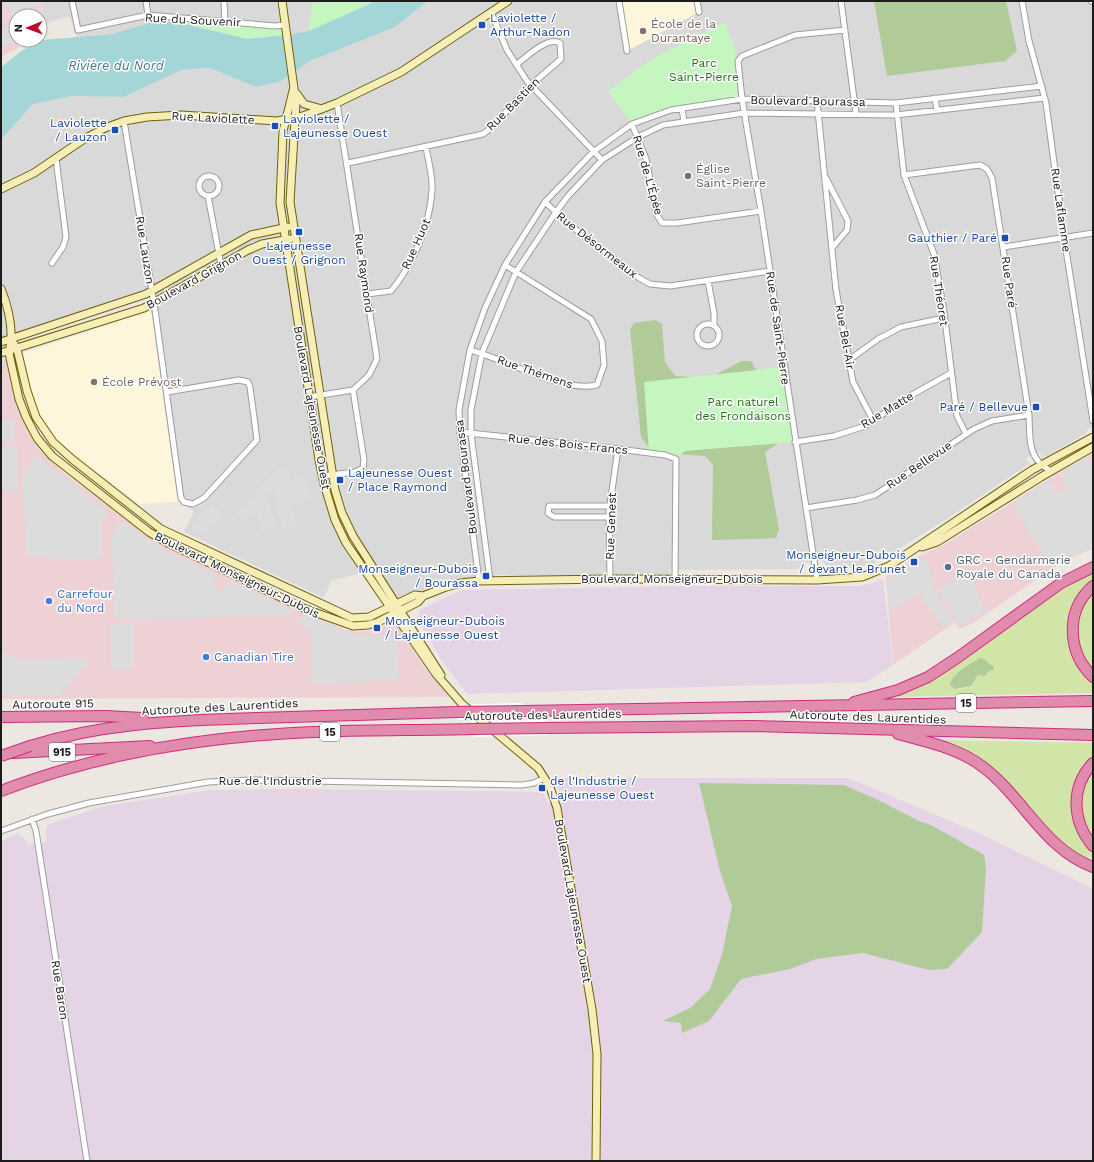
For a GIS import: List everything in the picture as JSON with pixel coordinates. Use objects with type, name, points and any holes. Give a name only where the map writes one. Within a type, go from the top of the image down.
[{"type":"highway","points":[[839,706],[898,690],[928,677],[957,658],[1061,583],[1093,567]]},
{"type":"highway","points":[[1093,586],[1077,608],[1072,631],[1077,656],[1093,677]]},
{"type":"highway","name":"Autoroute des Laurentides","points":[[1,755],[30,746],[109,727],[181,721],[456,712],[1093,701]]},
{"type":"highway","name":"Autoroute 915","points":[[1,717],[106,716],[181,721]]},
{"type":"highway","name":"Autoroute des Laurentides","points":[[1,791],[38,778],[90,764],[188,743],[284,734],[472,729],[721,726],[1093,735]]},
{"type":"highway","points":[[881,730],[948,748],[978,763],[1003,784],[1056,844],[1077,860],[1093,867]]},
{"type":"highway","name":"915","points":[[1,755],[188,743]]},
{"type":"highway","points":[[1093,763],[1080,783],[1076,806],[1081,827],[1093,846]]},
{"type":"street","name":"Rue du Souvenir","points":[[72,1],[78,30],[148,15],[275,26],[285,25]]},
{"type":"street","points":[[146,1],[148,15]]},
{"type":"street","points":[[224,1],[225,21]]},
{"type":"street","name":"Boulevard Lajeunesse Ouest","points":[[282,1],[296,103],[290,193],[332,474],[347,526],[402,610],[447,686]]},
{"type":"street","name":"Rue Laviolette","points":[[1,189],[28,176],[56,159],[84,139],[105,128],[124,121],[147,117],[181,115],[224,116],[260,121],[286,120],[322,109],[401,72],[508,1]]},
{"type":"street","points":[[618,1],[627,51]]},
{"type":"street","points":[[697,1],[699,12]]},
{"type":"street","points":[[841,1],[856,114]]},
{"type":"street","name":"Rue Laflamme","points":[[1022,1],[1029,41],[1042,86],[1049,120],[1064,237],[1093,421]]},
{"type":"street","points":[[491,12],[507,50],[531,85],[602,160]]},
{"type":"street","name":"Rue de Saint-Pierre","points":[[817,580],[761,211],[744,113],[738,61],[742,56],[795,35],[845,30]]},
{"type":"street","name":"Rue Bastien","points":[[348,163],[483,134],[491,128],[531,85],[561,59],[560,43],[556,41],[548,42],[516,64]]},
{"type":"street","points":[[294,84],[299,98],[304,104],[322,109]]},
{"type":"street","name":"Boulevard Lajeunesse Ouest","points":[[294,84],[283,131],[280,196],[283,228],[322,476],[340,533],[430,665],[462,704],[533,764],[545,778],[553,795],[557,808],[592,1009],[596,1054],[596,1161]]},
{"type":"street","name":"Boulevard Bourassa","points":[[479,581],[460,432],[459,410],[470,350],[485,308],[505,264],[545,202],[593,152],[632,124],[671,110],[742,99],[896,103],[1042,86]]},
{"type":"street","points":[[935,98],[937,110]]},
{"type":"street","name":"Boulevard Bourassa","points":[[490,580],[471,434],[471,410],[482,353],[516,272],[556,212],[602,160],[638,137],[663,125],[684,121],[744,113],[897,115],[1044,98]]},
{"type":"street","name":"Rue Bel-Air","points":[[817,101],[836,290],[853,382],[873,420]]},
{"type":"street","name":"Rue Raymond","points":[[337,103],[348,163],[377,359],[369,375],[353,390]]},
{"type":"street","name":"Rue Théoret","points":[[896,103],[904,175],[934,254],[957,416],[966,434]]},
{"type":"street","points":[[682,108],[684,121]]},
{"type":"street","name":"Rue Lauzon","points":[[124,121],[154,303],[182,498],[188,504],[198,503],[253,445],[257,436],[248,382],[239,380],[167,392]]},
{"type":"street","name":"Rue de L'Épée","points":[[632,124],[646,159],[657,215],[662,223],[677,223],[761,211]]},
{"type":"street","name":"Rue Huot","points":[[367,294],[391,291],[413,256],[429,216],[432,188],[426,147]]},
{"type":"street","points":[[52,263],[63,247],[66,237],[56,159]]},
{"type":"street","name":"Rue Paré","points":[[904,175],[980,166],[987,169],[992,178],[1004,247],[1029,415],[1032,452],[1040,466]]},
{"type":"street","name":"Rue Bel-Air","points":[[825,175],[848,221],[847,230],[832,248]]},
{"type":"street","points":[[208,196],[221,265]]},
{"type":"street","name":"Rue Désormeaux","points":[[545,202],[639,278],[650,284],[670,286],[770,271]]},
{"type":"street","name":"Boulevard Grignon","points":[[1,342],[152,291],[250,235],[294,226]]},
{"type":"street","points":[[1004,247],[1093,233]]},
{"type":"street","name":"Boulevard Grignon","points":[[5,352],[154,303],[255,247],[296,238]]},
{"type":"street","name":"Rue Thémens","points":[[470,350],[566,384],[586,388],[597,385],[604,365],[602,341],[591,319],[505,264]]},
{"type":"street","points":[[708,281],[714,313],[714,326],[718,332],[717,342],[710,346],[703,345],[698,340],[698,330],[707,324],[714,326]]},
{"type":"street","name":"Boulevard Monseigneur-Dubois","points":[[1,289],[5,299],[11,339],[17,349],[30,403],[36,417],[53,442],[150,522],[178,537],[344,615],[360,618],[369,617],[415,595],[423,596],[461,583],[490,580],[817,580],[854,578],[870,575],[890,566],[917,549],[947,526],[1040,466],[1093,437]]},
{"type":"street","points":[[849,360],[878,339],[901,327],[944,318]]},
{"type":"street","name":"Boulevard Monseigneur-Dubois","points":[[11,339],[5,352],[22,409],[31,427],[45,448],[61,464],[149,532],[174,546],[289,601],[353,626],[368,625],[395,614],[418,602],[423,596]]},
{"type":"street","name":"Rue Matte","points":[[795,442],[834,436],[865,426],[910,396],[951,373]]},
{"type":"street","points":[[309,397],[353,390],[364,464],[359,471],[322,476]]},
{"type":"street","name":"Rue Bellevue","points":[[806,508],[857,500],[875,495],[966,434],[992,421],[1029,415]]},
{"type":"street","name":"Rue des Bois-Francs","points":[[460,432],[618,449],[665,455],[676,459],[675,579]]},
{"type":"street","name":"Boulevard Monseigneur-Dubois","points":[[917,549],[937,542],[1050,471],[1093,447]]},
{"type":"street","name":"Rue Genest","points":[[610,579],[609,517],[618,449]]},
{"type":"street","points":[[1040,466],[1050,471]]},
{"type":"street","points":[[609,517],[554,517],[548,514],[549,506],[610,506]]},
{"type":"street","name":"Rue de l'Industrie","points":[[1,831],[32,819],[89,803],[139,792],[216,781],[262,780],[522,785],[534,783],[545,778]]},
{"type":"street","name":"Rue Baron","points":[[32,819],[36,831],[87,1161]]},
{"type":"shaded area","points":[[1,1],[41,1],[43,8],[8,8],[8,48],[18,48],[1,57]]},
{"type":"shaded area","points":[[6,1],[39,1],[39,5],[28,8],[8,8]]},
{"type":"shaded area","points":[[41,1],[313,1],[309,31],[286,35],[158,21],[112,34],[77,37],[69,16],[48,23],[48,8],[43,8]]},
{"type":"shaded area","points":[[428,1],[1093,1],[1093,427],[1089,428],[1085,434],[1047,456],[1042,457],[1039,452],[1026,458],[1029,464],[945,520],[873,564],[855,568],[829,570],[822,560],[806,563],[804,569],[668,570],[675,579],[497,575],[490,580],[461,583],[383,603],[361,573],[331,581],[324,598],[184,532],[194,511],[178,502],[147,290],[1,340],[1,140],[33,104],[73,96],[123,97],[182,70],[210,68],[256,87],[279,82],[310,61],[395,27]]},
{"type":"shaded area","name":"École de la Durantaye","points":[[619,1],[697,1],[699,12],[627,51]]},
{"type":"shaded area","points":[[8,27],[8,45],[1,47],[1,29]]},
{"type":"shaded area","name":"École Prévost","points":[[151,310],[178,502],[139,504],[49,437],[34,411],[21,354]]},
{"type":"shaded area","points":[[5,359],[23,417],[32,439],[67,476],[145,532],[177,551],[343,629],[357,632],[396,623],[423,665],[449,697],[1,699],[1,360]]},
{"type":"shaded area","points":[[14,420],[15,441],[1,441],[1,421]]},
{"type":"shaded area","points":[[1,446],[17,446],[18,490],[1,490]]},
{"type":"shaded area","points":[[1093,452],[1093,549],[1064,560],[975,622],[959,629],[955,622],[893,665],[886,577],[915,558],[945,544]]},
{"type":"shaded area","points":[[35,455],[108,512],[102,523],[101,558],[72,560],[26,555],[23,476]]},
{"type":"shaded area","points":[[1087,456],[1091,463],[1093,485],[1093,547],[1066,557],[1050,567],[1014,504],[1049,480],[1057,493],[1068,486],[1060,473]]},
{"type":"shaded area","points":[[281,465],[291,474],[284,482],[307,475],[313,498],[291,504],[297,525],[283,529],[272,490],[266,496],[277,527],[263,532],[256,511],[246,522],[237,514]]},
{"type":"shaded area","points":[[211,504],[223,515],[202,537],[191,526]]},
{"type":"shaded area","points":[[121,521],[168,552],[217,575],[212,586],[223,592],[229,580],[292,610],[289,616],[114,619],[112,534]]},
{"type":"shaded area","points":[[927,557],[933,586],[954,620],[944,628],[918,593],[890,612],[886,581]]},
{"type":"shaded area","points":[[970,574],[985,612],[961,626],[938,589]]},
{"type":"shaded area","points":[[883,580],[893,665],[867,682],[467,694],[442,661],[421,625],[419,610],[462,590],[681,586],[860,586]]},
{"type":"shaded area","points":[[304,614],[359,636],[396,636],[399,679],[312,684],[311,630],[298,623]]},
{"type":"shaded area","points":[[110,624],[133,624],[133,669],[111,669]]},
{"type":"shaded area","points":[[1,652],[21,660],[91,658],[60,696],[1,696]]},
{"type":"shaded area","points":[[555,778],[848,778],[981,834],[1093,889],[1093,1161],[1,1161],[1,841],[18,833],[29,844],[45,842],[47,825],[100,807],[210,790],[289,789],[543,792],[548,804],[562,803]]},
{"type":"green space","points":[[313,1],[376,1],[309,31]]},
{"type":"green space","points":[[874,1],[1006,1],[1017,51],[1005,61],[887,76]]},
{"type":"green space","points":[[181,18],[285,25],[286,35],[247,39],[181,23]]},
{"type":"green space","name":"Parc Saint-Pierre","points":[[725,22],[738,61],[742,99],[671,110],[632,124],[608,91],[650,60]]},
{"type":"green space","points":[[655,320],[662,324],[665,362],[675,376],[709,378],[742,361],[751,361],[759,375],[786,438],[765,452],[779,529],[776,538],[712,540],[713,465],[705,456],[652,452],[641,437],[630,329],[634,323]]},
{"type":"green space","name":"Parc naturel des Frondaisons","points":[[784,367],[795,442],[685,451],[676,459],[649,453],[644,382]]},
{"type":"green space","points":[[1093,571],[1093,581],[1070,618],[1088,677],[1093,682],[1093,693],[886,697],[1060,588]],"holes":[[[980,658],[991,664],[987,675],[978,675],[970,686],[955,689],[973,663]]]},
{"type":"green space","points":[[1093,592],[1093,672],[1081,651],[1077,632],[1080,612]]},
{"type":"green space","points":[[980,658],[984,659],[994,667],[993,670],[989,671],[985,676],[978,675],[971,686],[955,689],[950,685],[951,681],[958,673]]},
{"type":"green space","points":[[935,740],[1093,743],[1093,757],[1080,775],[1075,786],[1072,796],[1072,807],[1076,829],[1082,840],[1091,850],[1093,857],[1089,856],[1087,861],[1055,838],[1003,779]]},
{"type":"green space","points":[[1093,769],[1093,840],[1081,816],[1082,790]]},
{"type":"green space","points":[[699,783],[844,785],[876,799],[921,822],[931,825],[984,855],[986,868],[982,932],[947,969],[929,970],[863,953],[816,959],[790,969],[741,979],[709,1021],[682,1033],[681,1023],[663,1021],[690,1008],[710,989],[722,955],[732,906],[720,871]]},
{"type":"water","name":"Rivière du Nord","points":[[376,1],[428,1],[395,27],[310,61],[279,82],[256,87],[210,68],[182,70],[123,97],[73,96],[33,104],[1,140],[1,67],[27,48],[48,48],[48,40],[112,34],[157,21],[181,23],[247,39],[309,31]]},
{"type":"pier","points":[[522,703],[527,718],[458,720],[454,705]]},
{"type":"pier","points":[[544,720],[548,735],[474,737],[470,722]]},
{"type":"place","name":"Laviolette / Arthur-Nadon","points":[[482,25]]},
{"type":"place","name":"École de la Durantaye","points":[[643,31]]},
{"type":"place","name":"Laviolette / Lajeunesse Ouest","points":[[275,126]]},
{"type":"place","name":"Laviolette / Lauzon","points":[[115,130]]},
{"type":"place","name":"Église Saint-Pierre","points":[[688,176]]},
{"type":"place","name":"Lajeunesse Ouest / Grignon","points":[[299,232]]},
{"type":"place","name":"Gauthier / Paré","points":[[1005,238]]},
{"type":"place","name":"École Prévost","points":[[94,382]]},
{"type":"place","name":"Paré / Bellevue","points":[[1036,407]]},
{"type":"place","name":"Lajeunesse Ouest / Place Raymond","points":[[340,480]]},
{"type":"place","name":"Monseigneur-Dubois / devant le Brunet","points":[[914,562]]},
{"type":"place","name":"GRC - Gendarmerie Royale du Canada","points":[[948,567]]},
{"type":"place","name":"Monseigneur-Dubois / Bourassa","points":[[486,576]]},
{"type":"place","name":"Carrefour du Nord","points":[[49,601]]},
{"type":"place","name":"Monseigneur-Dubois / Lajeunesse Ouest","points":[[377,628]]},
{"type":"place","name":"Canadian Tire","points":[[206,657]]},
{"type":"place","name":"de l'Industrie / Lajeunesse Ouest","points":[[542,788]]}]
